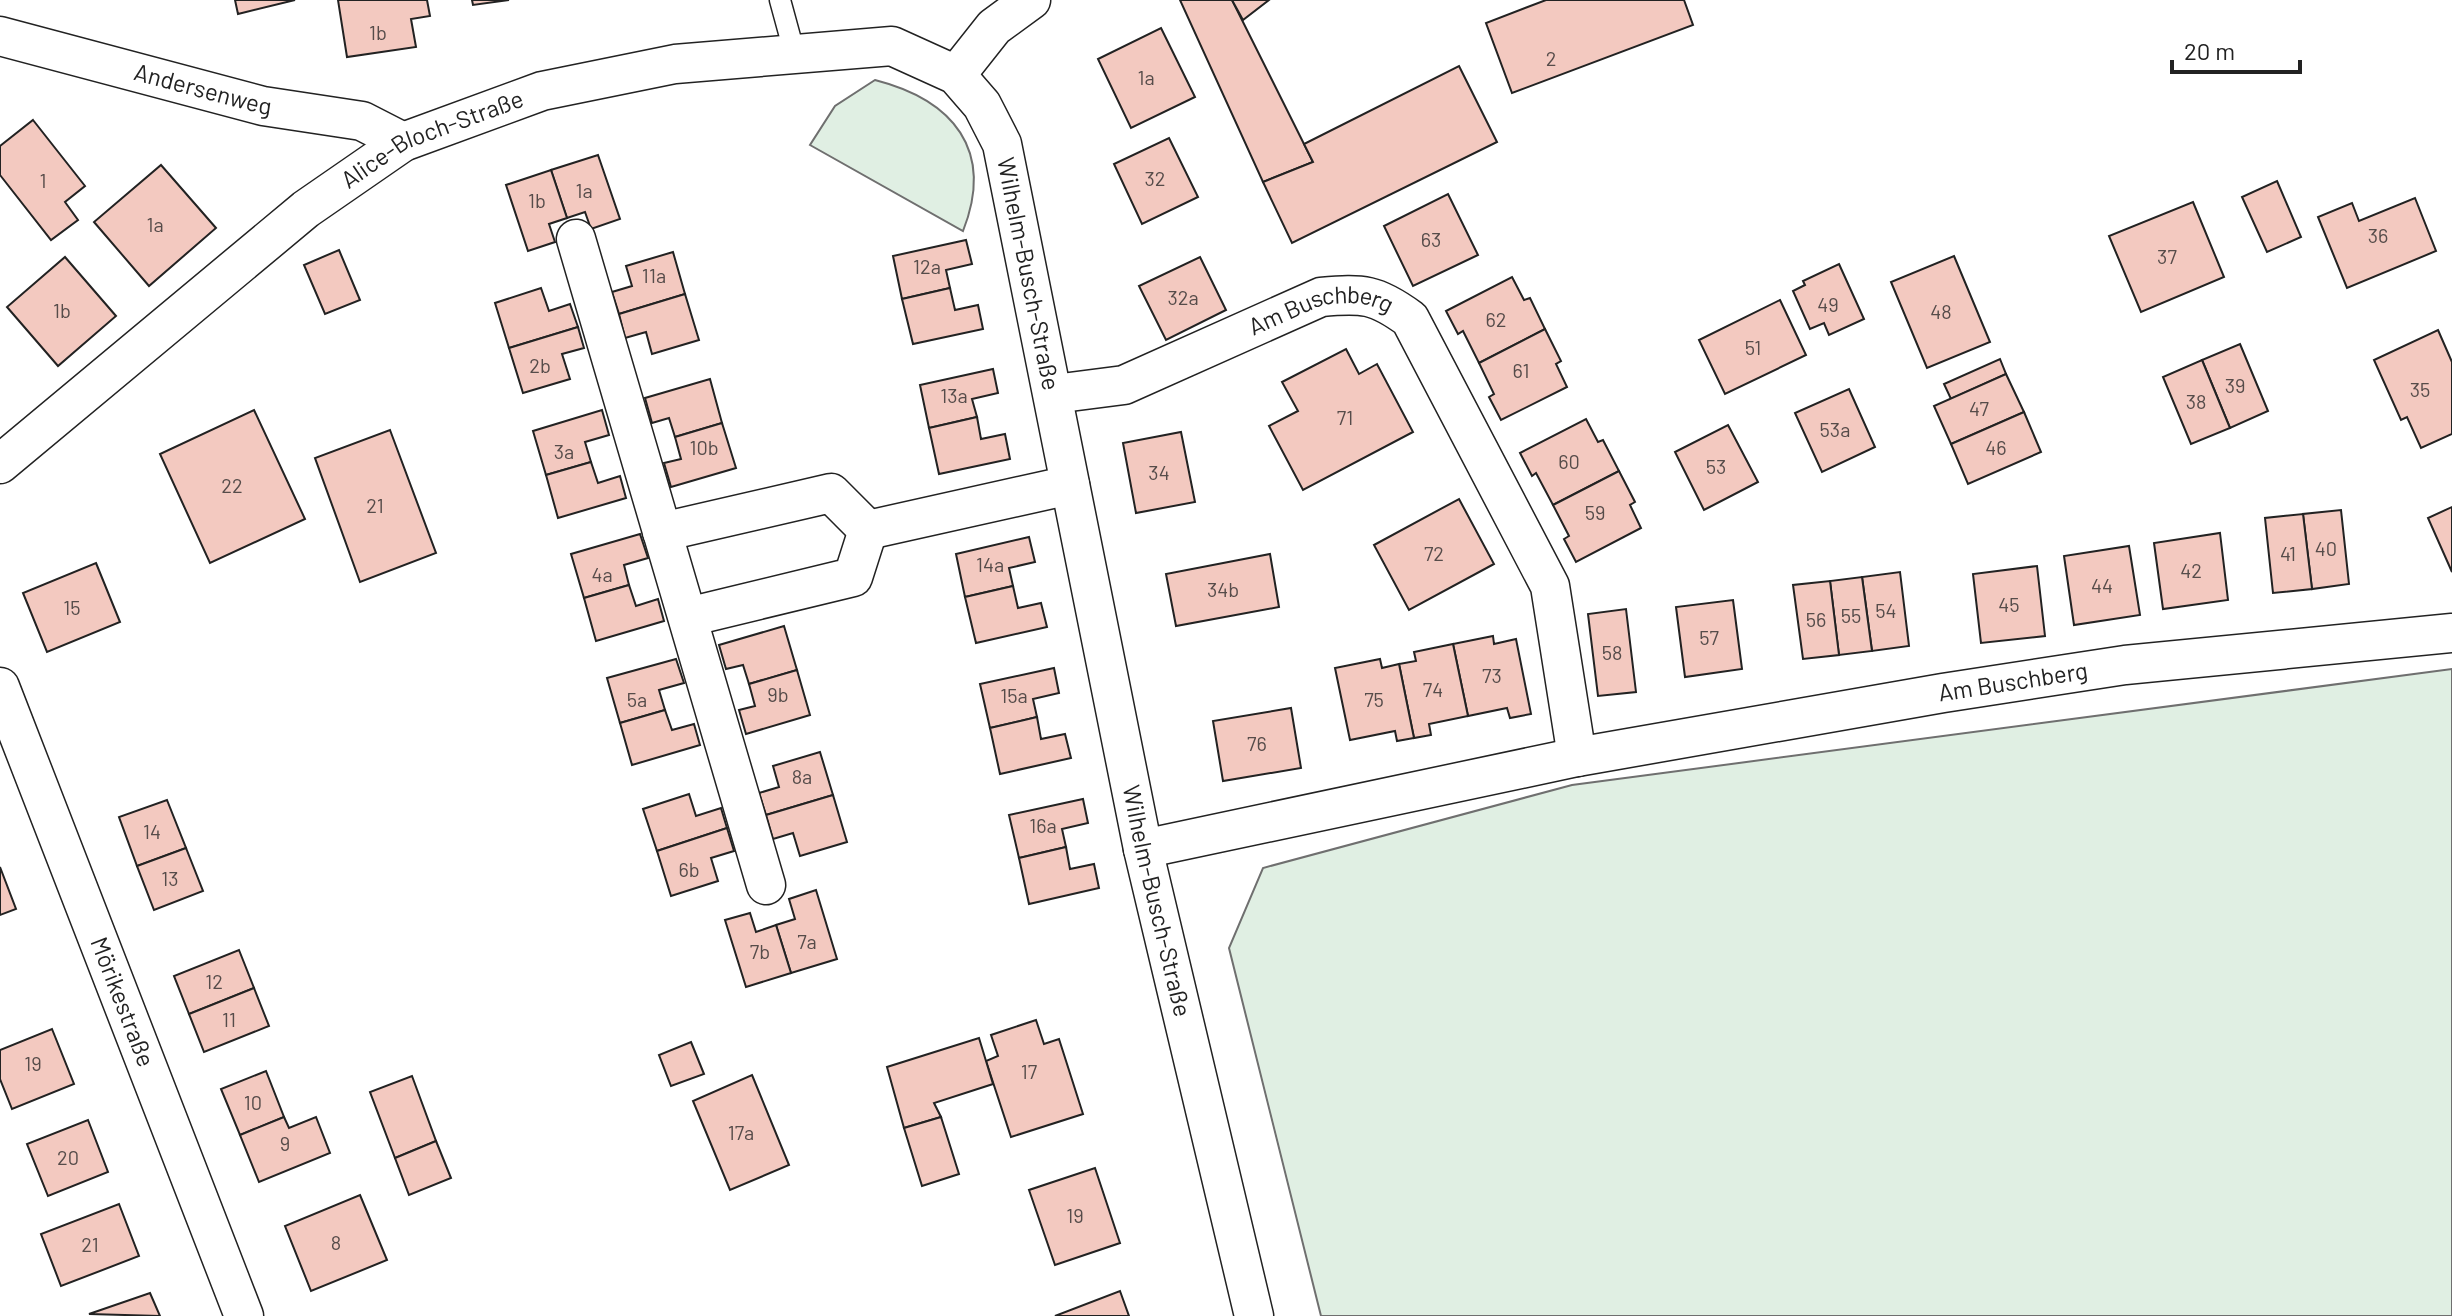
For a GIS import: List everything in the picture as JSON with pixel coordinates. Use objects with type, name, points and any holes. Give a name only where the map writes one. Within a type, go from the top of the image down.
[{"type":"street","points":[[956,75],[994,27],[1031,0]]},
{"type":"street","name":"Andersenweg","points":[[0,36],[263,106],[362,121],[403,142]]},
{"type":"street","name":"Alice-Bloch-Straße","points":[[0,464],[306,209],[403,142],[542,91],[675,64],[892,46],[956,75]]},
{"type":"street","name":"Wilhelm-Busch-Straße","points":[[956,75],[982,105],[1002,144],[1143,849],[1254,1316]]},
{"type":"street","points":[[576,239],[766,885]]},
{"type":"street","name":"Am Buschberg","points":[[1054,394],[1124,385],[1321,297],[1352,294],[1384,300],[1410,319],[1550,586],[1577,757]]},
{"type":"street","points":[[868,530],[1070,485]]},
{"type":"street","points":[[662,532],[831,493],[868,530]]},
{"type":"street","points":[[688,617],[853,577],[868,530]]},
{"type":"street","name":"Am Buschberg","points":[[1143,849],[1577,757],[2125,665],[2452,633]]},
{"type":"street","name":"Mörikestraße","points":[[0,687],[244,1316]]},
{"type":"lane","points":[[780,0],[795,55]]},
{"type":"green space","points":[[875,80],[926,101],[946,115],[960,133],[970,153],[974,176],[972,202],[963,231],[810,145],[835,106]]},
{"type":"green space","points":[[2452,669],[2452,1316],[1321,1316],[1229,948],[1263,868],[1572,785]]},
{"type":"building","points":[[235,0],[295,0],[238,14]]},
{"type":"building","points":[[338,0],[427,0],[430,16],[411,19],[416,47],[347,57]]},
{"type":"building","points":[[472,0],[509,0],[473,5]]},
{"type":"building","points":[[1180,0],[1232,0],[1313,162],[1263,182]]},
{"type":"building","points":[[1232,0],[1269,0],[1243,20]]},
{"type":"building","points":[[1546,0],[1684,0],[1693,25],[1512,93],[1486,23]]},
{"type":"building","points":[[1161,28],[1195,97],[1131,128],[1098,59]]},
{"type":"building","points":[[1459,66],[1497,142],[1292,243],[1263,182],[1313,162],[1304,144]]},
{"type":"building","points":[[33,120],[85,186],[65,202],[78,220],[51,240],[0,175],[0,146]]},
{"type":"building","points":[[1169,138],[1198,197],[1142,224],[1114,164]]},
{"type":"building","points":[[598,155],[620,219],[591,229],[585,212],[567,218],[551,170]]},
{"type":"building","points":[[161,165],[216,228],[149,286],[94,222]]},
{"type":"building","points":[[551,170],[567,218],[549,224],[555,242],[528,251],[506,185]]},
{"type":"building","points":[[2277,181],[2301,237],[2267,252],[2242,197]]},
{"type":"building","points":[[1448,194],[1478,255],[1413,286],[1384,226]]},
{"type":"building","points":[[2415,198],[2436,251],[2347,288],[2318,217],[2352,203],[2359,221]]},
{"type":"building","points":[[2193,202],[2224,277],[2141,312],[2109,236]]},
{"type":"building","points":[[966,240],[972,264],[946,270],[950,288],[902,299],[893,256]]},
{"type":"building","points":[[339,250],[360,300],[325,314],[304,265]]},
{"type":"building","points":[[673,252],[685,294],[619,314],[612,292],[632,286],[626,266]]},
{"type":"building","points":[[1954,256],[1990,342],[1927,368],[1891,282]]},
{"type":"building","points":[[65,257],[116,316],[58,366],[7,307]]},
{"type":"building","points":[[1200,257],[1226,310],[1166,340],[1139,286]]},
{"type":"building","points":[[1839,264],[1864,319],[1829,335],[1824,323],[1810,329],[1793,291],[1805,285],[1803,281]]},
{"type":"building","points":[[1512,277],[1524,300],[1530,298],[1545,329],[1479,363],[1463,331],[1458,334],[1446,311]]},
{"type":"building","points":[[541,288],[549,311],[570,304],[578,327],[509,348],[495,303]]},
{"type":"building","points":[[950,288],[955,310],[978,305],[983,329],[913,344],[902,299]]},
{"type":"building","points":[[685,294],[699,340],[652,354],[646,332],[625,338],[619,314]]},
{"type":"building","points":[[1780,300],[1806,355],[1725,394],[1699,340]]},
{"type":"building","points":[[578,327],[584,348],[562,354],[570,379],[523,393],[509,348]]},
{"type":"building","points":[[1545,329],[1561,361],[1556,364],[1567,387],[1501,420],[1489,397],[1494,394],[1479,363]]},
{"type":"building","points":[[2438,330],[2452,362],[2452,434],[2421,448],[2407,417],[2401,420],[2374,360]]},
{"type":"building","points":[[2240,344],[2268,411],[2230,428],[2202,360]]},
{"type":"building","points":[[1346,349],[1359,374],[1377,364],[1413,432],[1303,490],[1269,426],[1298,411],[1282,382]]},
{"type":"building","points":[[2000,359],[2006,374],[1951,399],[1944,384]]},
{"type":"building","points":[[2202,360],[2230,428],[2191,444],[2163,377]]},
{"type":"building","points":[[993,369],[998,393],[972,399],[977,417],[929,428],[920,385]]},
{"type":"building","points":[[2006,374],[2024,412],[1951,444],[1934,406]]},
{"type":"building","points":[[710,379],[722,423],[675,437],[669,418],[652,423],[645,398]]},
{"type":"building","points":[[1849,389],[1875,447],[1822,472],[1795,413]]},
{"type":"building","points":[[254,410],[305,519],[210,563],[160,454]]},
{"type":"building","points":[[602,410],[609,435],[585,442],[591,462],[546,475],[533,431]]},
{"type":"building","points":[[2024,412],[2041,452],[1968,484],[1951,444]]},
{"type":"building","points":[[977,417],[981,439],[1005,434],[1010,459],[939,474],[929,428]]},
{"type":"building","points":[[1586,419],[1598,442],[1603,440],[1619,471],[1553,505],[1536,473],[1532,476],[1520,453]]},
{"type":"building","points":[[722,423],[736,468],[671,487],[664,463],[681,459],[675,437]]},
{"type":"building","points":[[1728,425],[1758,482],[1704,510],[1675,452]]},
{"type":"building","points":[[390,430],[436,553],[360,582],[315,458]]},
{"type":"building","points":[[1181,432],[1195,502],[1136,513],[1123,443]]},
{"type":"building","points":[[591,462],[598,483],[620,476],[626,498],[558,518],[546,475]]},
{"type":"building","points":[[1619,471],[1635,502],[1630,505],[1641,528],[1576,562],[1564,539],[1569,536],[1553,505]]},
{"type":"building","points":[[1459,499],[1494,564],[1409,610],[1374,545]]},
{"type":"building","points":[[2452,507],[2452,572],[2428,518]]},
{"type":"building","points":[[2341,510],[2349,584],[2312,589],[2303,514]]},
{"type":"building","points":[[2303,514],[2312,589],[2273,593],[2265,518]]},
{"type":"building","points":[[2220,533],[2228,600],[2163,609],[2154,543]]},
{"type":"building","points":[[640,534],[648,558],[624,565],[629,585],[584,598],[571,554]]},
{"type":"building","points":[[1029,537],[1035,562],[1009,568],[1013,586],[965,597],[956,554]]},
{"type":"building","points":[[2129,546],[2140,615],[2074,625],[2064,556]]},
{"type":"building","points":[[1270,554],[1279,607],[1176,626],[1166,574]]},
{"type":"building","points":[[96,563],[120,622],[47,652],[23,593]]},
{"type":"building","points":[[2037,566],[2045,636],[1981,643],[1973,574]]},
{"type":"building","points":[[1900,572],[1909,646],[1872,651],[1862,577]]},
{"type":"building","points":[[1862,577],[1872,651],[1839,655],[1830,581]]},
{"type":"building","points":[[1830,581],[1839,655],[1803,659],[1793,585]]},
{"type":"building","points":[[629,585],[636,606],[658,599],[664,621],[596,641],[584,598]]},
{"type":"building","points":[[1013,586],[1018,608],[1041,603],[1047,627],[976,643],[965,597]]},
{"type":"building","points":[[1733,600],[1742,669],[1685,677],[1676,607]]},
{"type":"building","points":[[1626,609],[1636,692],[1598,696],[1588,614]]},
{"type":"building","points":[[784,626],[797,670],[749,684],[743,665],[726,669],[719,645]]},
{"type":"building","points":[[1493,636],[1494,644],[1516,639],[1531,714],[1510,718],[1507,708],[1468,716],[1453,644]]},
{"type":"building","points":[[1453,644],[1468,716],[1429,724],[1431,735],[1414,738],[1399,664],[1416,661],[1414,652]]},
{"type":"building","points":[[676,659],[684,683],[659,690],[665,710],[620,723],[607,678]]},
{"type":"building","points":[[1380,659],[1382,668],[1399,664],[1414,738],[1397,741],[1395,731],[1350,740],[1335,668]]},
{"type":"building","points":[[1054,668],[1059,693],[1033,699],[1037,717],[990,728],[980,684]]},
{"type":"building","points":[[797,670],[810,715],[746,734],[739,710],[755,706],[749,684]]},
{"type":"building","points":[[1291,708],[1301,768],[1223,781],[1213,721]]},
{"type":"building","points":[[665,710],[672,730],[694,724],[700,745],[632,765],[620,723]]},
{"type":"building","points":[[1037,717],[1041,739],[1065,734],[1071,758],[1000,774],[990,728]]},
{"type":"building","points":[[820,752],[833,795],[766,815],[759,793],[779,787],[773,766]]},
{"type":"building","points":[[689,794],[696,816],[721,808],[727,828],[657,851],[643,809]]},
{"type":"building","points":[[833,795],[847,842],[800,856],[793,833],[773,839],[766,815]]},
{"type":"building","points":[[1083,799],[1088,823],[1062,829],[1066,847],[1019,858],[1009,815]]},
{"type":"building","points":[[167,800],[186,848],[137,866],[119,817]]},
{"type":"building","points":[[727,828],[734,851],[711,858],[718,881],[671,896],[657,851]]},
{"type":"building","points":[[1066,847],[1070,869],[1094,864],[1099,888],[1029,904],[1019,858]]},
{"type":"building","points":[[186,848],[203,891],[154,910],[137,866]]},
{"type":"building","points":[[0,867],[16,909],[0,915]]},
{"type":"building","points":[[816,890],[837,959],[791,973],[776,925],[795,919],[789,899]]},
{"type":"building","points":[[750,913],[756,932],[776,925],[791,973],[746,987],[725,920]]},
{"type":"building","points":[[239,950],[254,988],[189,1014],[174,976]]},
{"type":"building","points":[[254,988],[269,1026],[204,1052],[189,1014]]},
{"type":"building","points":[[1036,1020],[1044,1044],[1059,1039],[1083,1114],[1011,1137],[986,1061],[998,1056],[991,1035]]},
{"type":"building","points":[[52,1029],[74,1084],[12,1109],[0,1079],[0,1050]]},
{"type":"building","points":[[979,1038],[993,1084],[934,1103],[941,1117],[904,1128],[887,1067]]},
{"type":"building","points":[[691,1042],[704,1074],[671,1086],[659,1055]]},
{"type":"building","points":[[266,1071],[284,1117],[240,1135],[221,1089]]},
{"type":"building","points":[[752,1075],[789,1165],[730,1190],[693,1101]]},
{"type":"building","points":[[412,1076],[436,1141],[395,1158],[370,1092]]},
{"type":"building","points":[[284,1117],[289,1128],[316,1117],[330,1153],[259,1182],[240,1135]]},
{"type":"building","points":[[941,1117],[959,1174],[922,1186],[904,1128]]},
{"type":"building","points":[[88,1120],[108,1172],[48,1196],[27,1144]]},
{"type":"building","points":[[436,1141],[451,1178],[409,1195],[395,1158]]},
{"type":"building","points":[[1095,1168],[1120,1243],[1055,1265],[1029,1190]]},
{"type":"building","points":[[360,1195],[387,1260],[311,1291],[285,1226]]},
{"type":"building","points":[[119,1204],[139,1256],[61,1286],[41,1234]]},
{"type":"building","points":[[1120,1291],[1129,1316],[1055,1316]]},
{"type":"building","points":[[150,1293],[160,1316],[89,1314]]}]
